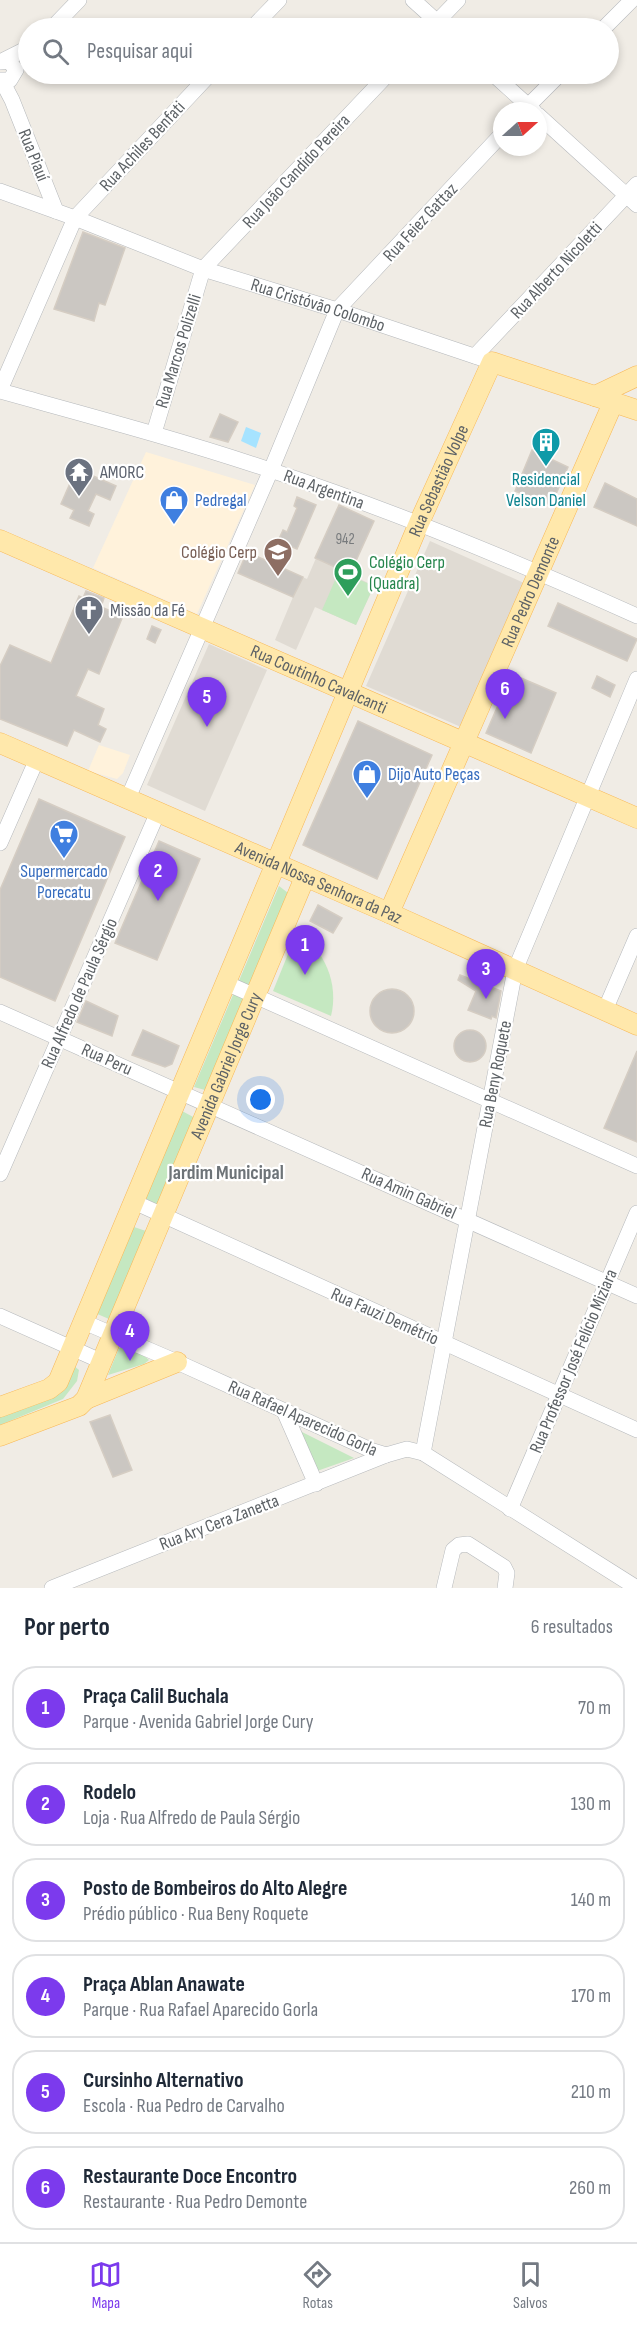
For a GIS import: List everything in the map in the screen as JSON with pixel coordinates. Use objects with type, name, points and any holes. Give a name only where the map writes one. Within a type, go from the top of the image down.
[{"type":"main road","name":"Rua Cristóvão Colombo","points":[[484,359],[636,411]]},
{"type":"main road","name":"Rua Sebastião Volpe","points":[[276,864],[419,523],[484,359]]},
{"type":"main road","points":[[594,396],[637,376]]},
{"type":"main road","name":"Rua Pedro Demonte","points":[[389,913],[613,403]]},
{"type":"main road","name":"Rua Coutinho Cavalcanti","points":[[0,540],[637,818]]},
{"type":"main road","name":"Avenida Nossa Senhora da Paz","points":[[0,743],[389,913],[637,1025]]},
{"type":"main road","name":"Avenida Gabriel Jorge Cury","points":[[0,1407],[49,1389],[58,1382],[276,864]]},
{"type":"main road","name":"Avenida Gabriel Jorge Cury","points":[[86,1399],[165,1216],[305,877]]},
{"type":"main road","points":[[0,1436],[79,1406],[86,1399],[177,1362]]},
{"type":"street","points":[[62,18],[80,0]]},
{"type":"street","points":[[262,18],[279,0]]},
{"type":"street","points":[[413,0],[430,18]]},
{"type":"street","points":[[443,18],[458,0]]},
{"type":"street","points":[[614,18],[632,0]]},
{"type":"street","points":[[1,61],[18,53]]},
{"type":"street","name":"Rua Piauí","points":[[1,61],[15,66],[8,78],[12,100],[56,211]]},
{"type":"street","name":"Rua Achiles Benfati","points":[[0,390],[75,218],[201,84]]},
{"type":"street","name":"Rua João Candido Pereira","points":[[203,269],[379,84]]},
{"type":"street","points":[[503,84],[522,102]]},
{"type":"street","points":[[538,102],[552,84]]},
{"type":"street","points":[[547,124],[633,195]]},
{"type":"street","name":"Rua Feiez Gattaz","points":[[338,310],[493,144]]},
{"type":"street","name":"Rua Cristóvão Colombo","points":[[0,191],[203,269],[338,310],[484,359]]},
{"type":"street","name":"Rua Alberto Nicoletti","points":[[484,359],[633,195]]},
{"type":"street","name":"Rua Marcos Polizelli","points":[[154,433],[203,269]]},
{"type":"street","points":[[128,798],[338,310]]},
{"type":"street","name":"Rua Argentina","points":[[0,390],[154,433],[271,470],[419,523],[637,616]]},
{"type":"street","name":"Rua Beny Roquete","points":[[423,1453],[515,970],[636,685]]},
{"type":"street","points":[[0,843],[37,759]]},
{"type":"street","name":"Rua Alfredo de Paula Sérgio","points":[[0,1174],[158,812]]},
{"type":"street","points":[[605,1010],[637,936]]},
{"type":"street","points":[[226,983],[637,1166]]},
{"type":"street","name":"Rua Peru","points":[[0,1011],[180,1091]]},
{"type":"street","name":"Rua Amin Gabriel","points":[[180,1091],[637,1296]]},
{"type":"street","name":"Rua Fauzi Demétrio","points":[[134,1202],[637,1430]]},
{"type":"street","name":"Rua Professor José Felício Miziara","points":[[510,1509],[637,1213]]},
{"type":"street","points":[[0,1316],[103,1362]]},
{"type":"street","name":"Rua Rafael Aparecido Gorla","points":[[84,1323],[386,1455],[407,1449],[423,1453]]},
{"type":"street","points":[[284,1411],[316,1484]]},
{"type":"street","points":[[423,1453],[637,1588]]},
{"type":"street","name":"Rua Ary Cera Zanetta","points":[[52,1588],[386,1455]]},
{"type":"street","points":[[444,1588],[453,1550],[459,1545],[468,1544],[504,1567],[507,1573],[506,1588]]},
{"type":"shaded area","name":"Pedregal","points":[[146,452],[255,485],[197,614],[93,568]]},
{"type":"shaded area","name":"Colégio Cerp","points":[[339,505],[374,521],[350,574],[374,586],[356,625],[315,607],[296,650],[275,640],[293,597],[238,573],[247,552],[307,579]]},
{"type":"shaded area","points":[[430,541],[524,583],[461,727],[366,686]]},
{"type":"shaded area","points":[[209,644],[267,670],[205,811],[147,785]]},
{"type":"shaded area","points":[[99,745],[130,755],[123,773],[117,779],[88,771]]},
{"type":"green space","name":"Colégio Cerp (Quadra)","points":[[339,571],[374,586],[356,625],[322,610]]},
{"type":"green space","points":[[279,886],[292,896],[205,1090],[194,1087]]},
{"type":"green space","points":[[297,932],[315,948],[328,969],[333,992],[331,1016],[273,991]]},
{"type":"green space","points":[[182,1111],[197,1119],[159,1207],[145,1198]]},
{"type":"green space","points":[[134,1227],[149,1232],[109,1319],[95,1313]]},
{"type":"green space","points":[[123,1347],[149,1360],[144,1364],[108,1375],[119,1348]]},
{"type":"green space","points":[[74,1366],[79,1370],[77,1381],[63,1399],[0,1425],[0,1412]]},
{"type":"green space","points":[[298,1430],[354,1458],[317,1471]]},
{"type":"water","points":[[246,427],[261,433],[256,448],[241,441]]},
{"type":"building","points":[[83,232],[125,248],[105,305],[99,303],[94,321],[54,309]]},
{"type":"building","points":[[220,414],[238,422],[228,442],[210,437]]},
{"type":"building","points":[[532,450],[568,467],[551,505],[515,491]]},
{"type":"building","name":"AMORC","points":[[84,472],[116,486],[110,500],[96,494],[88,511],[94,514],[89,526],[70,518],[74,510],[61,504],[71,481],[78,484]]},
{"type":"building","points":[[605,483],[637,499],[637,526],[594,507]]},
{"type":"building","points":[[297,497],[316,505],[297,549],[278,541],[283,530],[287,532],[297,508],[294,506]]},
{"type":"building","points":[[339,505],[374,521],[350,574],[315,558]]},
{"type":"building","points":[[247,552],[303,577],[293,597],[238,573]]},
{"type":"building","points":[[86,591],[104,598],[101,607],[123,616],[99,674],[88,669],[76,696],[104,709],[98,725],[106,729],[100,742],[74,730],[67,746],[0,719],[0,666],[10,645],[51,663],[79,596],[83,598]]},
{"type":"building","points":[[558,603],[637,639],[627,661],[548,626]]},
{"type":"building","points":[[152,626],[161,630],[155,643],[147,639]]},
{"type":"building","points":[[597,676],[615,685],[610,697],[592,688]]},
{"type":"building","points":[[521,678],[556,693],[531,753],[486,733],[502,696],[512,700]]},
{"type":"building","name":"Dijo Auto Peças","points":[[358,721],[432,755],[377,879],[303,845]]},
{"type":"building","points":[[39,799],[125,837],[55,1001],[0,977],[0,890]]},
{"type":"building","points":[[159,841],[200,859],[157,960],[115,943]]},
{"type":"building","points":[[318,905],[342,918],[333,933],[310,921]]},
{"type":"building","points":[[460,975],[501,991],[496,1018],[492,1016],[491,1019],[468,1010],[476,991],[458,980]]},
{"type":"building","points":[[392,989],[401,990],[408,995],[413,1002],[413,1020],[408,1027],[401,1032],[392,1033],[383,1032],[376,1027],[371,1020],[370,1011],[371,1002],[376,995],[383,990]]},
{"type":"building","points":[[86,1001],[118,1016],[112,1036],[77,1022]]},
{"type":"building","points":[[143,1030],[179,1046],[172,1064],[165,1067],[132,1055]]},
{"type":"building","points":[[470,1030],[481,1035],[486,1046],[481,1057],[470,1062],[459,1057],[454,1046],[459,1035]]},
{"type":"building","points":[[637,1051],[637,1142],[604,1128]]},
{"type":"building","points":[[110,1415],[132,1470],[113,1477],[90,1422]]},
{"type":"place","name":"Residencial Velson Daniel","points":[[546,468]]},
{"type":"place","name":"AMORC","points":[[79,498]]},
{"type":"place","name":"Pedregal","points":[[174,526]]},
{"type":"place","name":"Colégio Cerp","points":[[278,578]]},
{"type":"place","name":"Colégio Cerp (Quadra)","points":[[348,598]]},
{"type":"place","name":"Missão da Fé","points":[[89,636]]},
{"type":"place","name":"Restaurante Doce Encontro","points":[[505,719]]},
{"type":"place","name":"Cursinho Alternativo","points":[[207,727]]},
{"type":"place","name":"Dijo Auto Peças","points":[[367,800]]},
{"type":"place","name":"Supermercado Porecatu","points":[[64,860]]},
{"type":"place","name":"Rodelo","points":[[158,901]]},
{"type":"place","name":"Praça Calil Buchala","points":[[305,975]]},
{"type":"place","name":"Posto de Bombeiros do Alto Alegre","points":[[486,999]]},
{"type":"place","name":"Praça Ablan Anawate","points":[[130,1361]]},
{"type":"district","name":"Jardim Municipal","points":[[226,1172]]}]
